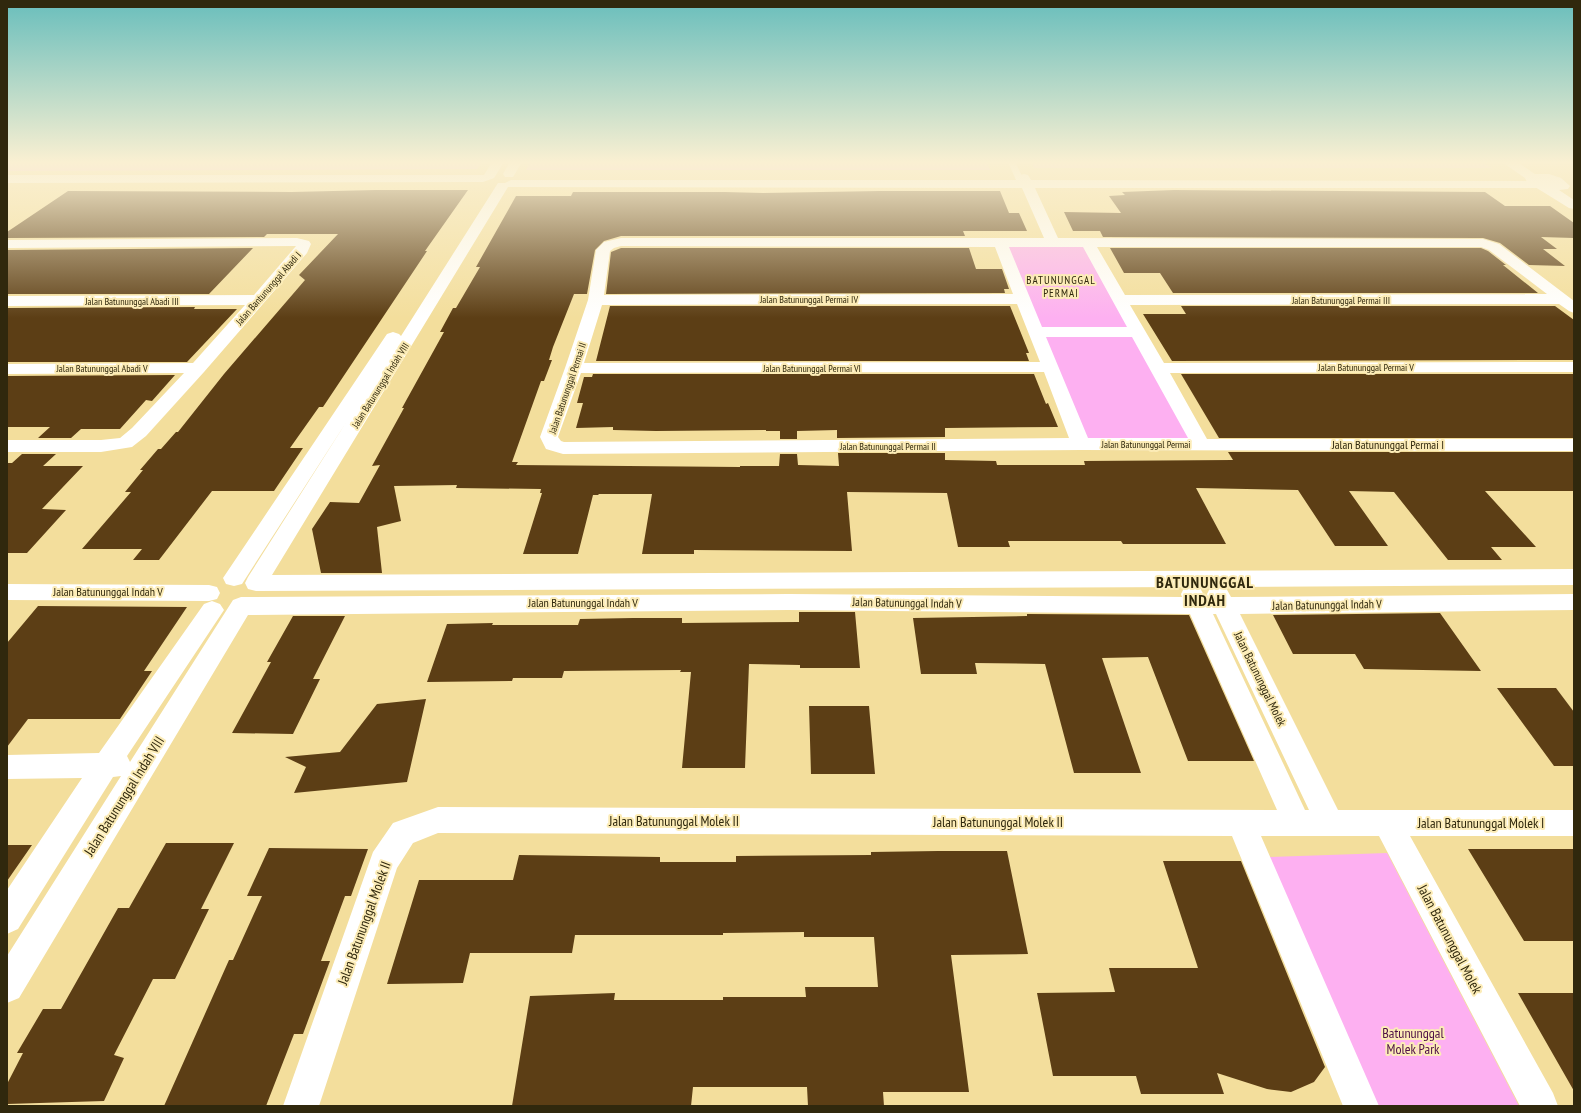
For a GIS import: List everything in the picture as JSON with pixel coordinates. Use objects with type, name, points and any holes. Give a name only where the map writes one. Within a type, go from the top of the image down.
[{"type":"street","name":"Jalan Batununggal Indah VIII","points":[[234,578],[475,214]]},
{"type":"street","name":"Jalan Batununggal Indah VIII","points":[[256,583],[412,333],[478,214]]},
{"type":"street","points":[[1037,214],[1053,242]]},
{"type":"street","points":[[1082,444],[1000,242],[1035,236],[1053,242],[1483,243],[1494,247],[1568,304]]},
{"type":"street","name":"Jalan Bantununggal Abadi I","points":[[7,244],[297,242],[304,244],[302,250],[198,368],[139,432],[125,443],[101,446],[7,446]]},
{"type":"street","name":"Jalan Batununggal Permai II","points":[[1000,242],[621,242],[609,245],[603,250],[596,300],[550,437],[553,445],[563,448],[1082,444]]},
{"type":"street","name":"Jalan Batununggal Permai","points":[[1082,444],[1201,444],[1087,242]]},
{"type":"street","name":"Jalan Batununggal Permai IV","points":[[596,300],[1022,299]]},
{"type":"street","name":"Jalan Batununggal Abadi III","points":[[7,301],[257,300]]},
{"type":"street","name":"Jalan Batununggal Permai III","points":[[1120,300],[1568,304]]},
{"type":"street","points":[[1036,332],[1137,332]]},
{"type":"street","points":[[395,334],[412,333]]},
{"type":"street","name":"Jalan Batununggal Permai VI","points":[[574,368],[1050,367]]},
{"type":"street","name":"Jalan Batununggal Permai V","points":[[1158,368],[1574,367]]},
{"type":"street","name":"Jalan Batununggal Abadi V","points":[[7,369],[198,368]]},
{"type":"street","name":"Jalan Batununggal Permai I","points":[[1201,444],[1574,445]]},
{"type":"street","points":[[7,918],[106,765],[211,601],[224,581],[244,577],[251,579],[256,583],[257,588],[249,601],[230,610],[220,611],[211,601]]},
{"type":"street","name":"Jalan Batununggal Indah V","points":[[240,606],[789,591],[1210,577],[1574,577]]},
{"type":"street","name":"Jalan Batununggal Molek","points":[[1210,577],[1330,823]]},
{"type":"street","name":"Jalan Batununggal Molek","points":[[1185,578],[1297,823]]},
{"type":"street","name":"Jalan Batununggal Indah V","points":[[256,583],[789,591],[1198,606],[1574,602]]},
{"type":"street","name":"Jalan Batununggal Indah V","points":[[7,592],[211,601]]},
{"type":"street","name":"Jalan Batununggal Indah VIII","points":[[7,986],[240,606]]},
{"type":"street","points":[[7,767],[143,764]]},
{"type":"street","name":"Jalan Batununggal Molek II","points":[[300,1106],[384,862],[402,833],[438,820],[1241,823]]},
{"type":"street","points":[[1361,1106],[1241,823],[1387,823]]},
{"type":"street","name":"Jalan Batununggal Molek","points":[[1387,823],[1540,1106]]},
{"type":"street","name":"Jalan Batununggal Molek I","points":[[1387,823],[1574,823]]},
{"type":"green space","points":[[1002,243],[1086,243],[1197,446],[1086,445]]},
{"type":"green space","name":"Batununggal Molek Park","points":[[1387,853],[1519,1106],[1371,1106],[1267,857]]},
{"type":"building","points":[[34,214],[451,214],[425,251],[427,251],[323,407],[319,407],[290,448],[303,448],[274,491],[212,491],[159,560],[133,560],[142,549],[82,549],[131,492],[125,492],[143,470],[140,470],[158,449],[161,449],[176,432],[178,432],[224,374],[305,280],[299,275],[338,234],[267,234],[264,237],[7,238],[7,232]]},
{"type":"building","points":[[506,214],[1019,214],[1027,231],[963,231],[965,236],[621,236],[604,241],[595,250],[587,294],[574,294],[553,347],[549,360],[552,360],[544,381],[541,381],[512,462],[518,462],[516,465],[779,466],[780,454],[797,454],[798,465],[839,466],[838,453],[945,453],[945,460],[996,461],[997,465],[1085,465],[1084,461],[1233,460],[1228,452],[1574,452],[1574,491],[1485,491],[1536,547],[1491,547],[1502,560],[1448,560],[1394,492],[1349,491],[1388,546],[1335,546],[1298,490],[1196,488],[1226,544],[1123,544],[1121,541],[1008,541],[1010,547],[958,547],[947,493],[847,492],[852,551],[694,550],[694,554],[642,554],[652,494],[599,494],[593,495],[578,554],[523,554],[542,493],[540,493],[541,489],[456,488],[457,485],[394,486],[401,521],[377,527],[382,573],[321,573],[312,529],[330,502],[359,503],[380,465],[372,466],[444,332],[440,332],[453,308],[456,308],[480,267],[476,267]]},
{"type":"building","points":[[1065,214],[1561,214],[1574,223],[1574,238],[1541,237],[1557,249],[1543,249],[1565,266],[1529,265],[1500,243],[1483,238],[1103,237],[1100,231],[1073,231]]},
{"type":"building","points":[[253,248],[209,294],[7,294],[7,250]]},
{"type":"building","points":[[621,248],[969,248],[976,269],[1002,269],[1009,289],[1004,289],[1005,293],[606,294],[611,252]]},
{"type":"building","points":[[1110,248],[1481,248],[1488,251],[1506,265],[1503,265],[1538,293],[1173,293],[1160,273],[1124,273]]},
{"type":"building","points":[[610,306],[1010,306],[1029,353],[1026,353],[1029,361],[596,361]]},
{"type":"building","points":[[1181,306],[1555,306],[1574,320],[1574,360],[1172,361],[1143,314],[1186,314]]},
{"type":"building","points":[[195,307],[194,309],[237,309],[187,362],[7,362],[7,308]]},
{"type":"building","points":[[593,374],[1034,374],[1046,404],[1048,403],[1058,427],[945,428],[945,437],[837,438],[837,430],[797,431],[797,439],[780,439],[780,431],[766,430],[656,431],[613,430],[613,427],[576,428],[583,403],[577,403],[584,377],[592,377]]},
{"type":"building","points":[[1181,374],[1574,374],[1574,438],[1219,438]]},
{"type":"building","points":[[175,375],[152,401],[146,400],[120,429],[81,429],[71,438],[38,438],[50,427],[7,427],[7,376]]},
{"type":"building","points":[[22,454],[56,454],[43,466],[83,466],[42,509],[66,510],[27,553],[7,553],[7,463],[12,463]]},
{"type":"building","points":[[38,606],[187,607],[144,671],[152,671],[120,719],[28,719],[7,747],[7,643]]},
{"type":"building","points":[[799,612],[855,612],[860,668],[800,668],[800,665],[749,664],[745,768],[682,768],[691,672],[680,672],[681,670],[564,671],[562,678],[513,678],[512,681],[427,682],[447,624],[493,623],[492,625],[578,625],[580,619],[633,618],[682,618],[682,623],[799,622]]},
{"type":"building","points":[[1440,613],[1481,671],[1364,669],[1355,654],[1293,654],[1273,615]]},
{"type":"building","points":[[1027,614],[1189,615],[1254,761],[1188,761],[1148,657],[1102,658],[1141,773],[1074,773],[1045,664],[975,663],[977,674],[921,674],[913,618],[1027,616]]},
{"type":"building","points":[[293,616],[345,616],[313,679],[320,679],[293,734],[232,733],[271,662],[267,662]]},
{"type":"building","points":[[1497,688],[1556,688],[1574,712],[1574,766],[1554,766]]},
{"type":"building","points":[[426,699],[407,782],[294,793],[306,767],[285,757],[340,752],[377,704]]},
{"type":"building","points":[[809,706],[869,706],[875,774],[811,774]]},
{"type":"building","points":[[166,843],[234,843],[201,909],[209,909],[175,979],[153,979],[114,1055],[124,1058],[104,1101],[7,1104],[7,1084],[23,1053],[17,1053],[43,1009],[61,1009],[118,908],[129,908]]},
{"type":"building","points":[[7,845],[32,845],[7,881]]},
{"type":"building","points":[[269,848],[368,849],[351,896],[345,896],[321,961],[330,961],[303,1034],[294,1034],[266,1106],[164,1106],[229,960],[233,960],[262,896],[247,896]]},
{"type":"building","points":[[1468,849],[1574,849],[1574,941],[1524,941]]},
{"type":"building","points":[[1007,851],[1028,954],[951,955],[969,1092],[883,1092],[884,1106],[808,1106],[807,1087],[693,1087],[691,1106],[512,1106],[530,996],[615,993],[614,1000],[723,1000],[723,997],[806,997],[805,987],[878,987],[874,937],[804,937],[804,932],[723,933],[723,935],[575,935],[572,953],[470,953],[463,983],[387,984],[419,880],[513,880],[519,855],[660,857],[660,862],[736,862],[736,856],[871,855],[871,852]]},
{"type":"building","points":[[1163,861],[1241,861],[1325,1067],[1314,1082],[1291,1092],[1267,1089],[1217,1073],[1224,1094],[1141,1094],[1136,1076],[1053,1076],[1037,993],[1115,992],[1109,968],[1198,968]]},
{"type":"building","points":[[1518,993],[1574,993],[1574,1091]]},
{"type":"district","name":"BATUNUNGGAL PERMAI","points":[[1061,286]]},
{"type":"district","name":"BATUNUNGGAL INDAH","points":[[1205,591]]}]
